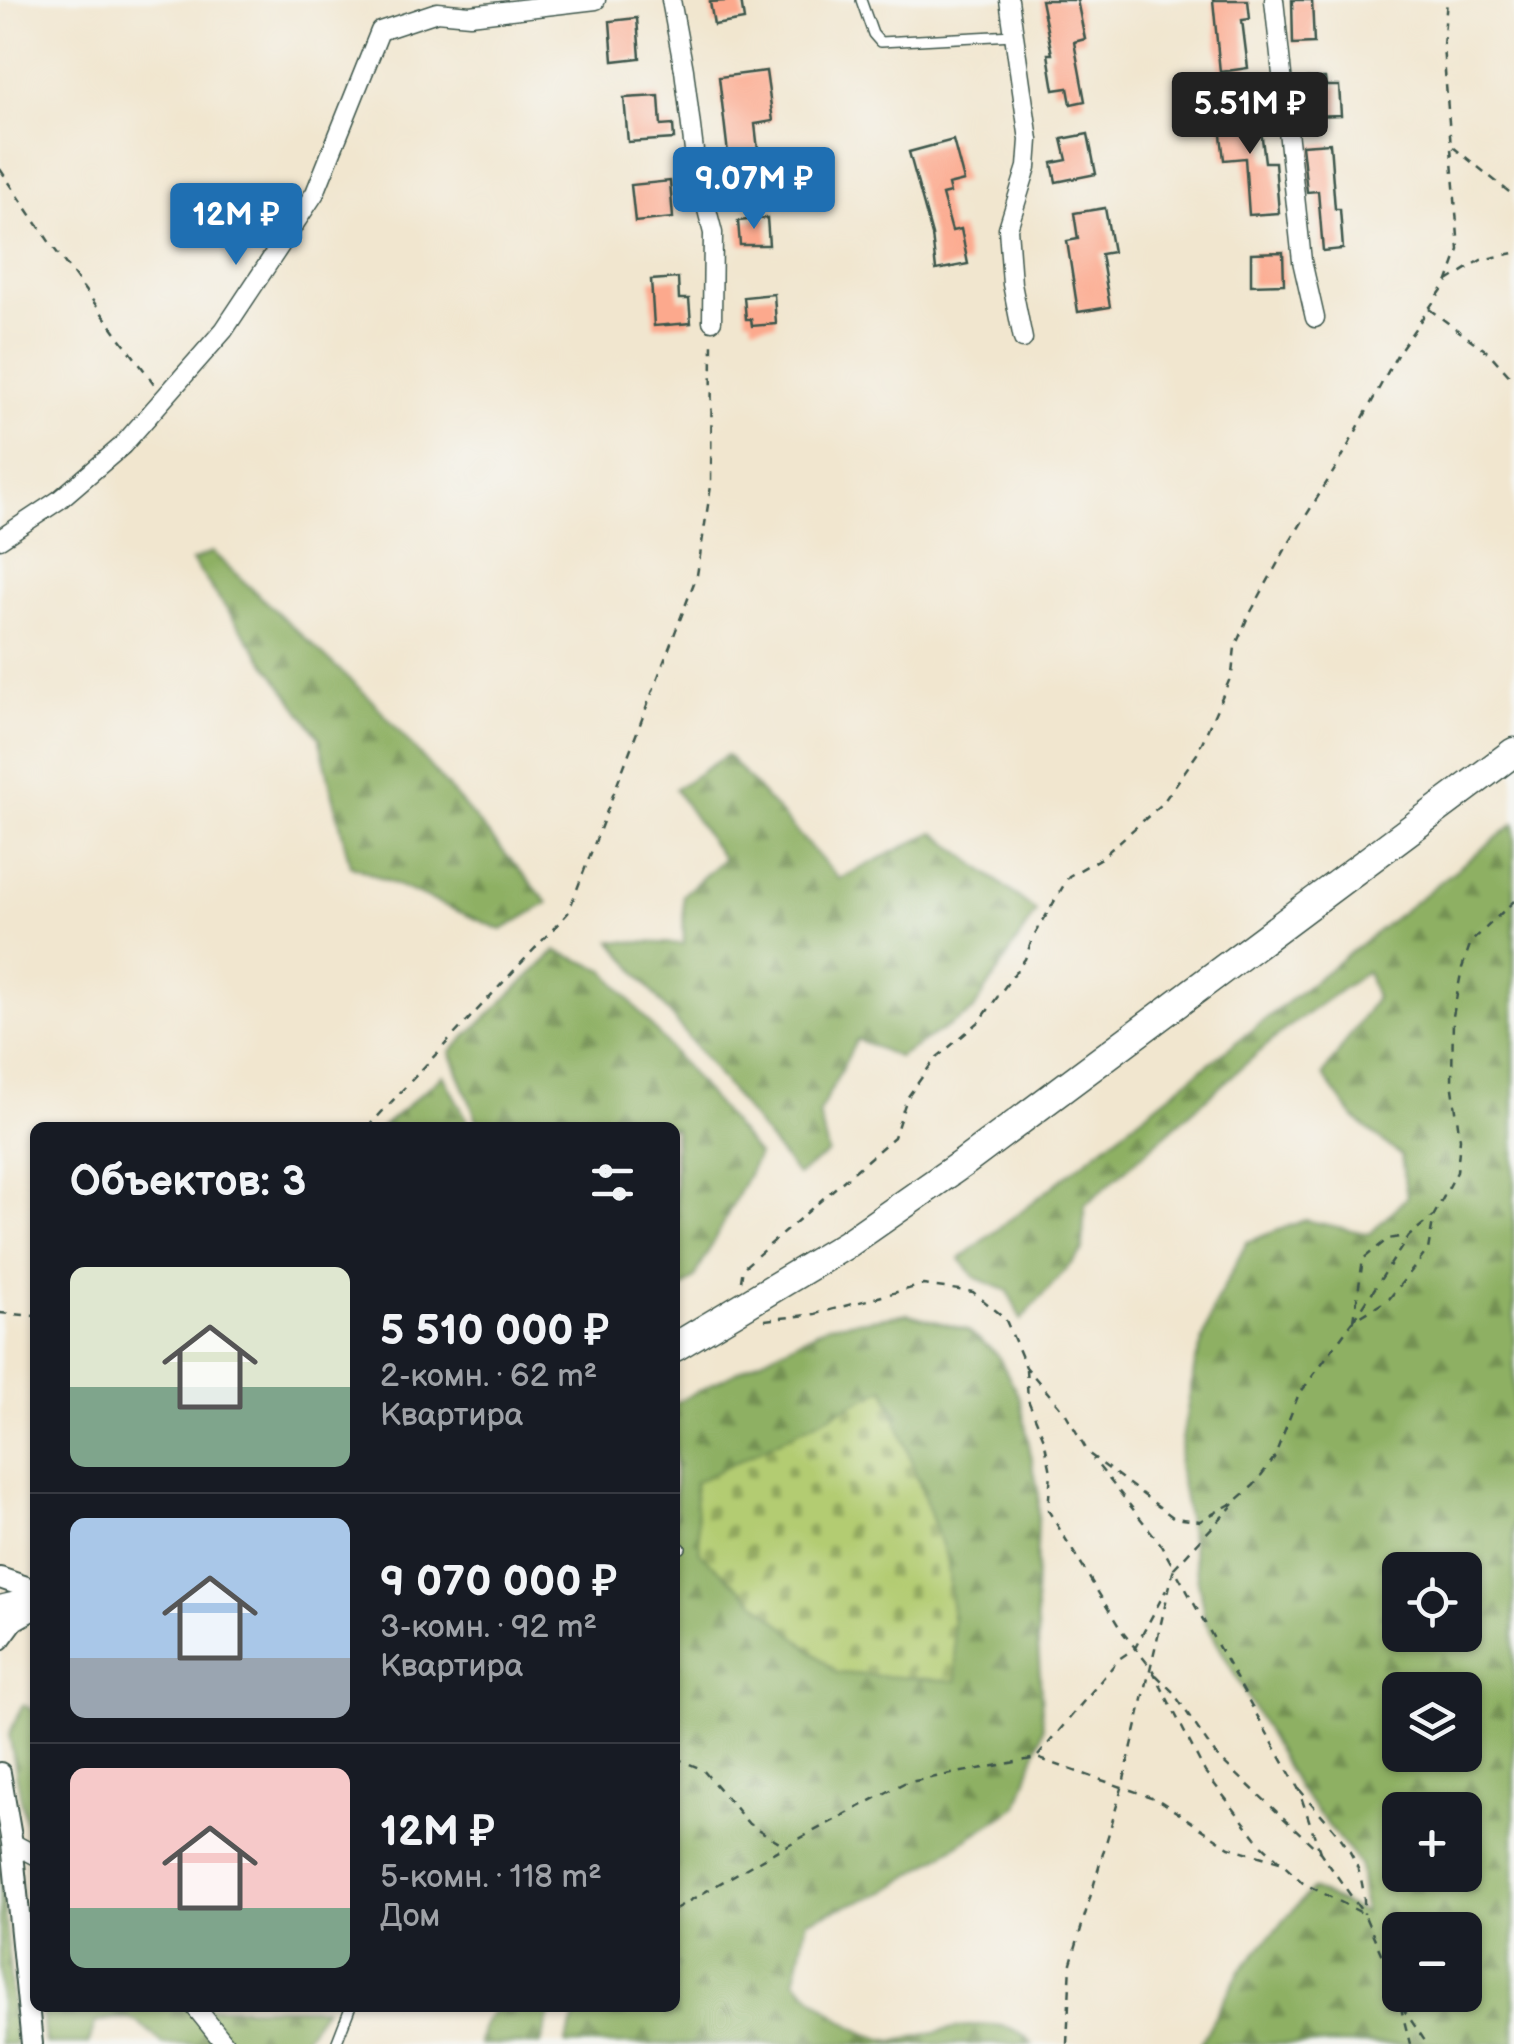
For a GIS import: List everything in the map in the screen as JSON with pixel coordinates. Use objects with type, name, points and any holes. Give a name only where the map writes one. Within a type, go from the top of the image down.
[{"type":"main road","points":[[680,1343],[847,1244],[966,1162],[1514,752]]},
{"type":"main road","points":[[0,1610],[30,1606]]},
{"type":"street","points":[[0,539],[59,500],[122,446],[224,330],[315,194],[380,31],[437,6],[470,15],[596,0]]},
{"type":"street","points":[[671,0],[696,167],[713,233],[712,321]]},
{"type":"street","points":[[1009,0],[1029,140],[1027,167],[1008,228],[1012,284],[1023,339]]},
{"type":"street","points":[[1274,0],[1302,261],[1314,318]]},
{"type":"street","points":[[0,1578],[30,1588]]},
{"type":"street","points":[[0,1639],[14,1620],[30,1609]]},
{"type":"street","points":[[0,1773],[12,1844],[32,2044]]},
{"type":"street","points":[[12,1844],[30,1853]]},
{"type":"street","points":[[199,2012],[226,2044]]},
{"type":"lane","points":[[862,0],[880,42],[1014,35]]},
{"type":"lane","points":[[336,2044],[348,2012]]},
{"type":"path","points":[[1364,1914],[1366,1888],[1359,1864],[1298,1788],[1160,1543],[1088,1454],[1066,1414],[1026,1367],[1005,1318],[973,1292],[923,1285],[815,1314],[768,1320],[735,1312],[743,1268],[894,1137],[907,1098],[935,1059],[980,1021],[1014,975],[1069,876],[1101,858],[1162,804],[1197,754],[1232,674],[1235,647],[1247,620],[1398,353],[1448,282],[1458,250],[1443,46],[1447,0]]},
{"type":"path","points":[[1452,146],[1514,196]]},
{"type":"path","points":[[0,169],[164,398]]},
{"type":"path","points":[[1448,282],[1481,260],[1514,253]]},
{"type":"path","points":[[1428,309],[1489,352],[1514,381]]},
{"type":"path","points":[[373,1122],[568,913],[698,575],[711,486],[712,321]]},
{"type":"path","points":[[1354,1321],[1389,1300],[1428,1250],[1434,1215],[1458,1172],[1460,1139],[1452,1065],[1453,1016],[1462,968],[1471,942],[1514,901]]},
{"type":"path","points":[[1067,2044],[1071,1963],[1122,1788],[1174,1568],[1254,1485],[1274,1458],[1298,1396],[1354,1321],[1408,1236],[1434,1215]]},
{"type":"path","points":[[1354,1321],[1363,1259],[1388,1239],[1408,1236]]},
{"type":"path","points":[[0,1313],[30,1316]]},
{"type":"path","points":[[1026,1367],[1028,1400],[1044,1439],[1051,1472],[1048,1510],[1121,1630],[1173,1692],[1215,1754],[1320,1852],[1364,1914],[1382,1958]]},
{"type":"path","points":[[1088,1454],[1174,1518],[1200,1521],[1236,1501],[1254,1485]]},
{"type":"path","points":[[1037,1758],[1119,1659],[1135,1648],[1169,1585]]},
{"type":"path","points":[[1152,1670],[1205,1772],[1261,1844],[1312,1889],[1364,1914]]},
{"type":"path","points":[[680,1906],[904,1783],[1037,1758],[1157,1799],[1229,1847],[1282,1863]]},
{"type":"path","points":[[680,1760],[702,1769],[749,1824],[786,1846]]},
{"type":"path","points":[[1298,1788],[1320,1852]]},
{"type":"path","points":[[1403,2012],[1410,2044]]},
{"type":"path","points":[[1406,2012],[1428,2044]]},
{"type":"green space","points":[[212,552],[372,700],[548,903],[502,930],[350,865],[319,737],[192,561]]},
{"type":"green space","points":[[727,755],[839,879],[934,832],[1036,911],[973,1011],[898,1057],[857,1039],[819,1113],[828,1153],[797,1175],[612,941],[684,944],[683,895],[723,859],[675,789]]},
{"type":"green space","points":[[1514,824],[1514,2044],[1200,2044],[1240,1971],[1312,1889],[1364,1913],[1359,1864],[1298,1788],[1205,1621],[1178,1464],[1195,1364],[1214,1306],[1247,1242],[1305,1220],[1370,1234],[1407,1197],[1401,1156],[1354,1118],[1323,1075],[1376,998],[1367,971],[1283,1031],[1085,1205],[1082,1251],[1021,1320],[1008,1291],[976,1278],[960,1259]]},
{"type":"green space","points":[[556,951],[605,970],[758,1155],[695,1277],[680,1290],[680,1122],[478,1122],[450,1052]]},
{"type":"green space","points":[[443,1075],[468,1122],[388,1122]]},
{"type":"green space","points":[[908,1314],[967,1330],[997,1354],[1020,1399],[1039,1496],[1035,1594],[1043,1729],[1018,1806],[885,1892],[807,1920],[795,1980],[839,2018],[877,2038],[899,2041],[965,2026],[996,2025],[1022,2034],[1032,2044],[565,2044],[577,2012],[680,2012],[680,1400],[829,1325]]},
{"type":"green space","points":[[885,1388],[948,1563],[957,1681],[837,1673],[700,1553],[694,1483]]},
{"type":"green space","points":[[23,1705],[30,1708],[30,1876],[25,1821],[9,1734]]},
{"type":"green space","points":[[0,1862],[16,2044],[0,2044]]},
{"type":"green space","points":[[42,2012],[322,2012],[299,2044],[162,2044],[133,2020],[116,2018],[95,2023],[89,2044],[45,2044]]},
{"type":"green space","points":[[493,2012],[551,2012],[541,2044],[479,2044]]},
{"type":"building","points":[[741,0],[744,20],[714,25],[710,2]]},
{"type":"building","points":[[1041,0],[1077,0],[1085,39],[1074,42],[1085,101],[1071,104],[1068,88],[1054,90],[1048,54],[1052,54]]},
{"type":"building","points":[[1213,0],[1248,0],[1250,19],[1242,20],[1248,68],[1220,72]]},
{"type":"building","points":[[1292,0],[1312,0],[1314,43],[1293,44]]},
{"type":"building","points":[[637,18],[640,58],[613,61],[610,21]]},
{"type":"building","points":[[766,71],[773,121],[755,124],[762,185],[732,188],[719,77]]},
{"type":"building","points":[[1307,78],[1325,78],[1326,86],[1339,86],[1341,115],[1309,116]]},
{"type":"building","points":[[659,96],[661,126],[673,125],[674,139],[628,142],[624,98]]},
{"type":"building","points":[[1258,106],[1265,162],[1275,162],[1279,213],[1249,215],[1245,158],[1224,160],[1218,110]]},
{"type":"building","points":[[1088,134],[1096,174],[1056,182],[1052,163],[1067,160],[1062,139]]},
{"type":"building","points":[[953,140],[964,181],[948,185],[950,193],[942,195],[952,231],[961,229],[968,264],[936,270],[932,235],[909,152]]},
{"type":"building","points":[[1330,143],[1335,209],[1340,209],[1343,249],[1323,251],[1318,191],[1307,192],[1302,145]]},
{"type":"building","points":[[670,181],[673,218],[635,222],[631,185]]},
{"type":"building","points":[[1105,208],[1113,252],[1101,254],[1110,307],[1078,312],[1067,241],[1078,239],[1074,213]]},
{"type":"building","points":[[767,218],[769,245],[740,245],[738,221]]},
{"type":"building","points":[[1283,252],[1284,284],[1251,285],[1251,253]]},
{"type":"building","points":[[678,278],[679,299],[689,299],[691,323],[654,326],[651,280]]},
{"type":"building","points":[[774,294],[776,324],[752,326],[751,319],[746,319],[744,297]]}]
